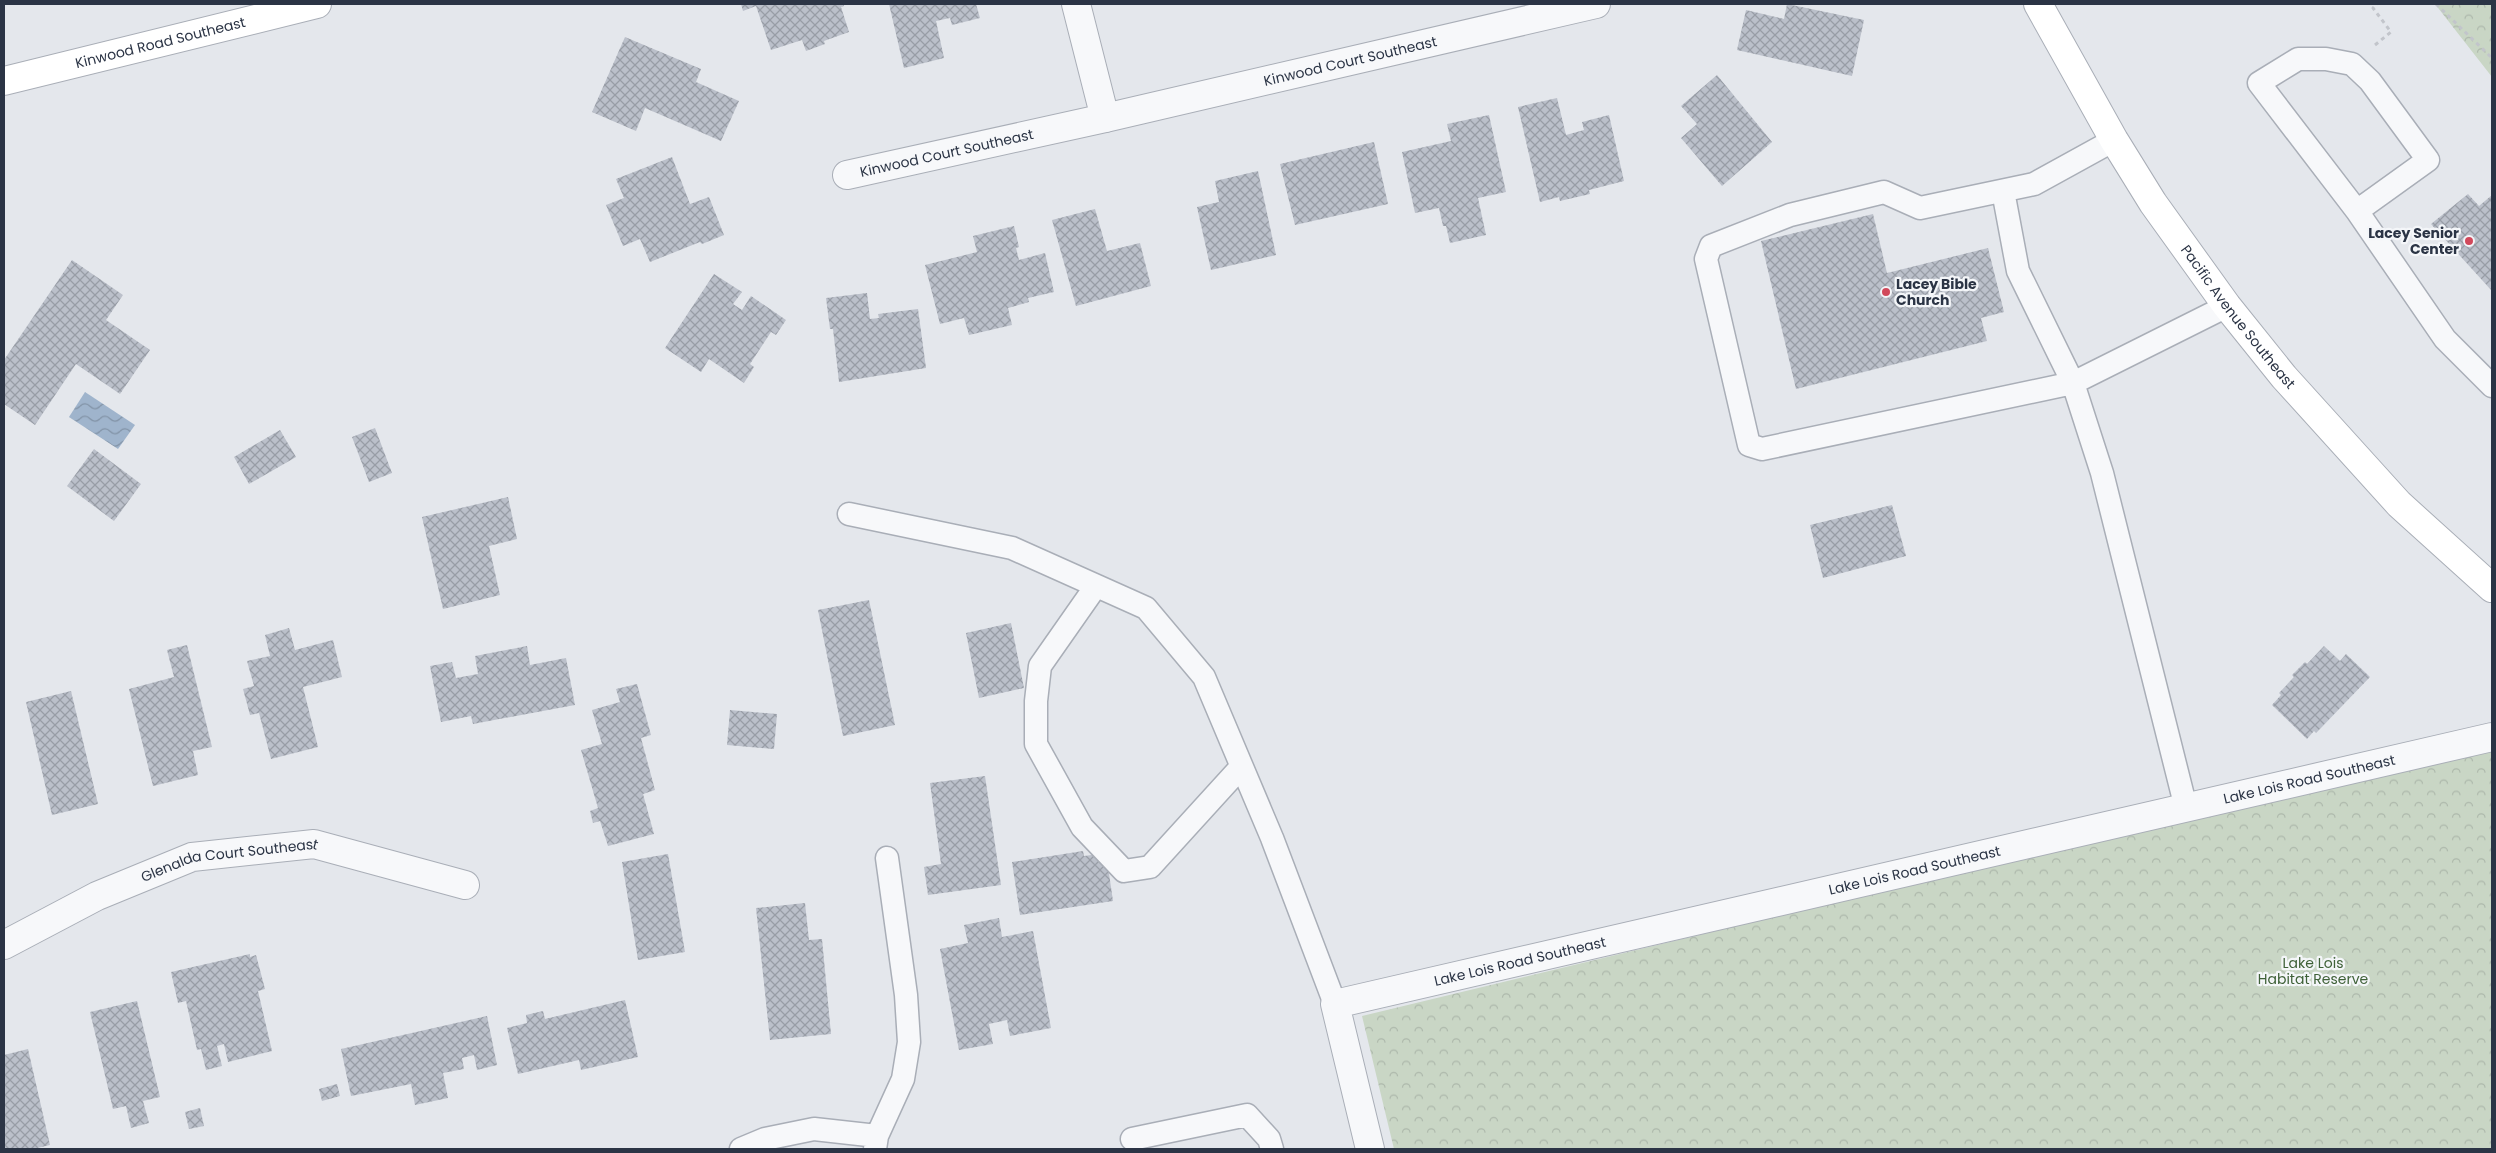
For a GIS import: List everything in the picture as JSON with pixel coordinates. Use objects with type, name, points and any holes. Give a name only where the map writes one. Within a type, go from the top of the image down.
[{"type":"main road","name":"Kinwood Road Southeast","points":[[4,81],[317,4]]},
{"type":"main road","name":"Pacific Avenue Southeast","points":[[2038,4],[2114,140],[2153,202],[2228,306],[2284,377],[2399,504],[2492,588]]},
{"type":"street","points":[[1076,4],[1105,118]]},
{"type":"street","name":"Kinwood Court Southeast","points":[[847,175],[1105,118],[1596,4]]},
{"type":"street","name":"Lake Lois Road Southeast","points":[[1336,1004],[2492,737]]},
{"type":"street","name":"Glenalda Court Southeast","points":[[4,945],[97,896],[192,857],[314,844],[465,885]]},
{"type":"street","points":[[1336,1004],[1370,1149]]},
{"type":"lane","points":[[2357,211],[2428,160],[2370,81],[2352,64],[2326,59],[2298,59],[2259,83],[2357,211],[2445,339],[2492,386]]},
{"type":"lane","points":[[2114,140],[2034,184],[1920,208],[1884,192],[1790,215],[1711,246],[1706,259],[1749,445],[1762,449],[2073,383],[2228,306]]},
{"type":"lane","points":[[2003,191],[2018,271],[2073,383],[2102,474],[2186,808]]},
{"type":"lane","points":[[849,514],[1012,548],[1146,608],[1204,677],[1272,838],[1336,1004]]},
{"type":"lane","points":[[1096,586],[1040,666],[1036,701],[1036,744],[1082,827],[1124,871],[1150,867],[1241,767]]},
{"type":"lane","points":[[741,1149],[766,1139],[814,1130],[876,1143],[903,1079],[909,1042],[906,995],[887,858]]},
{"type":"lane","points":[[1132,1139],[1247,1115],[1269,1139],[1272,1149]]},
{"type":"path","points":[[2374,46],[2391,32],[2373,8],[2378,4]]},
{"type":"path","points":[[2436,4],[2492,58]]},
{"type":"green space","points":[[2435,4],[2492,4],[2492,77]]},
{"type":"green space","name":"Lake Lois Habitat Reserve","points":[[2492,744],[2492,1149],[1394,1149],[1362,1016]]},
{"type":"water","points":[[85,392],[135,425],[118,449],[69,417]]},
{"type":"building","points":[[741,4],[844,4],[841,7],[849,32],[824,41],[825,44],[806,51],[802,40],[771,50],[756,6],[743,11]]},
{"type":"building","points":[[889,4],[976,4],[980,18],[952,25],[950,18],[936,21],[944,58],[904,68]]},
{"type":"building","points":[[1787,4],[1864,20],[1852,76],[1737,50],[1746,10],[1784,19]]},
{"type":"building","points":[[625,37],[701,69],[696,82],[739,101],[721,141],[645,108],[636,131],[592,112]]},
{"type":"building","points":[[1717,75],[1772,142],[1722,186],[1681,138],[1697,124],[1681,106]]},
{"type":"building","points":[[1557,98],[1566,135],[1584,130],[1582,122],[1609,115],[1624,181],[1589,190],[1590,194],[1560,201],[1559,197],[1540,202],[1518,107]]},
{"type":"building","points":[[1489,115],[1506,192],[1478,198],[1486,235],[1450,243],[1446,226],[1443,226],[1439,208],[1415,213],[1402,152],[1451,141],[1447,124]]},
{"type":"building","points":[[1374,142],[1388,204],[1295,225],[1280,164]]},
{"type":"building","points":[[672,157],[690,204],[709,197],[724,235],[702,244],[700,242],[650,262],[640,239],[623,246],[606,205],[624,198],[616,179]]},
{"type":"building","points":[[1258,171],[1276,255],[1211,270],[1197,207],[1219,202],[1215,181]]},
{"type":"building","name":"Lacey Senior Center","points":[[2468,194],[2479,206],[2492,195],[2492,291],[2431,224]]},
{"type":"building","points":[[1095,209],[1107,251],[1140,243],[1151,286],[1076,306],[1052,220]]},
{"type":"building","name":"Lacey Bible Church","points":[[1873,214],[1887,273],[1988,248],[2004,312],[1981,318],[1987,341],[1796,389],[1761,241]]},
{"type":"building","points":[[1014,226],[1019,247],[1016,248],[1019,260],[1045,253],[1054,292],[1028,298],[1029,302],[1008,308],[1012,325],[969,335],[964,318],[940,324],[925,265],[977,252],[973,236]]},
{"type":"building","points":[[72,260],[123,295],[106,320],[150,350],[120,394],[76,364],[35,425],[4,404],[4,360]]},
{"type":"building","points":[[714,274],[742,292],[733,304],[742,310],[751,296],[786,320],[776,335],[771,332],[750,364],[754,367],[744,383],[709,359],[701,372],[665,348]]},
{"type":"building","points":[[867,293],[870,319],[879,318],[878,314],[918,309],[926,368],[839,382],[833,329],[830,329],[826,298]]},
{"type":"building","points":[[375,428],[392,473],[369,482],[352,437]]},
{"type":"building","points":[[280,430],[296,457],[249,484],[234,457]]},
{"type":"building","points":[[94,449],[141,484],[114,521],[67,486]]},
{"type":"building","points":[[508,497],[517,539],[489,546],[500,595],[443,609],[422,517]]},
{"type":"building","points":[[1892,505],[1906,556],[1823,578],[1810,525]]},
{"type":"building","points":[[869,600],[895,725],[843,736],[818,610]]},
{"type":"building","points":[[1011,623],[1024,688],[979,698],[966,633]]},
{"type":"building","points":[[289,628],[295,650],[333,640],[342,677],[303,687],[318,747],[271,759],[259,713],[250,715],[243,689],[254,686],[247,661],[270,656],[265,635]]},
{"type":"building","points":[[187,645],[212,747],[193,751],[198,775],[153,786],[129,689],[174,677],[167,650]]},
{"type":"building","points":[[527,646],[530,665],[566,658],[575,705],[473,724],[471,716],[441,722],[430,666],[452,662],[456,678],[478,674],[475,656]]},
{"type":"building","points":[[2324,646],[2340,661],[2346,654],[2370,677],[2316,733],[2314,731],[2307,739],[2272,705],[2281,695],[2279,693],[2294,677],[2292,675],[2305,662],[2307,664]]},
{"type":"building","points":[[637,684],[651,735],[641,738],[655,790],[643,794],[654,834],[608,846],[600,821],[593,823],[590,811],[598,808],[581,750],[602,744],[592,710],[620,702],[616,689]]},
{"type":"building","points":[[71,691],[98,804],[52,815],[26,702]]},
{"type":"building","points":[[730,710],[777,714],[774,749],[727,745]]},
{"type":"building","points":[[985,776],[1001,885],[928,895],[924,867],[941,864],[930,783]]},
{"type":"building","points":[[1083,851],[1084,856],[1106,853],[1113,901],[1020,915],[1012,862]]},
{"type":"building","points":[[668,854],[685,952],[638,960],[622,862]]},
{"type":"building","points":[[805,903],[809,940],[822,939],[831,1034],[770,1040],[756,908]]},
{"type":"building","points":[[999,918],[1002,937],[1033,931],[1051,1028],[1010,1036],[1007,1020],[989,1024],[993,1044],[959,1050],[940,949],[968,943],[964,925]]},
{"type":"building","points":[[250,954],[250,957],[256,955],[265,989],[258,991],[272,1051],[228,1062],[224,1044],[217,1046],[222,1066],[206,1070],[201,1049],[197,1050],[186,1001],[178,1003],[171,972]]},
{"type":"building","points":[[625,1000],[638,1057],[581,1070],[579,1060],[518,1074],[507,1028],[527,1023],[526,1015],[543,1011],[545,1019]]},
{"type":"building","points":[[137,1001],[160,1097],[143,1101],[149,1123],[131,1128],[126,1106],[113,1109],[90,1012]]},
{"type":"building","points":[[487,1016],[497,1065],[477,1070],[474,1055],[462,1058],[464,1069],[443,1073],[448,1098],[415,1105],[411,1084],[351,1096],[341,1049]]},
{"type":"building","points":[[28,1049],[50,1145],[33,1149],[4,1149],[4,1055]]},
{"type":"building","points":[[337,1084],[340,1096],[322,1101],[319,1089]]},
{"type":"building","points":[[200,1108],[204,1126],[189,1129],[185,1112]]},
{"type":"place","name":"Lacey Senior Center","points":[[2469,241]]},
{"type":"place","name":"Lacey Bible Church","points":[[1886,292]]}]
